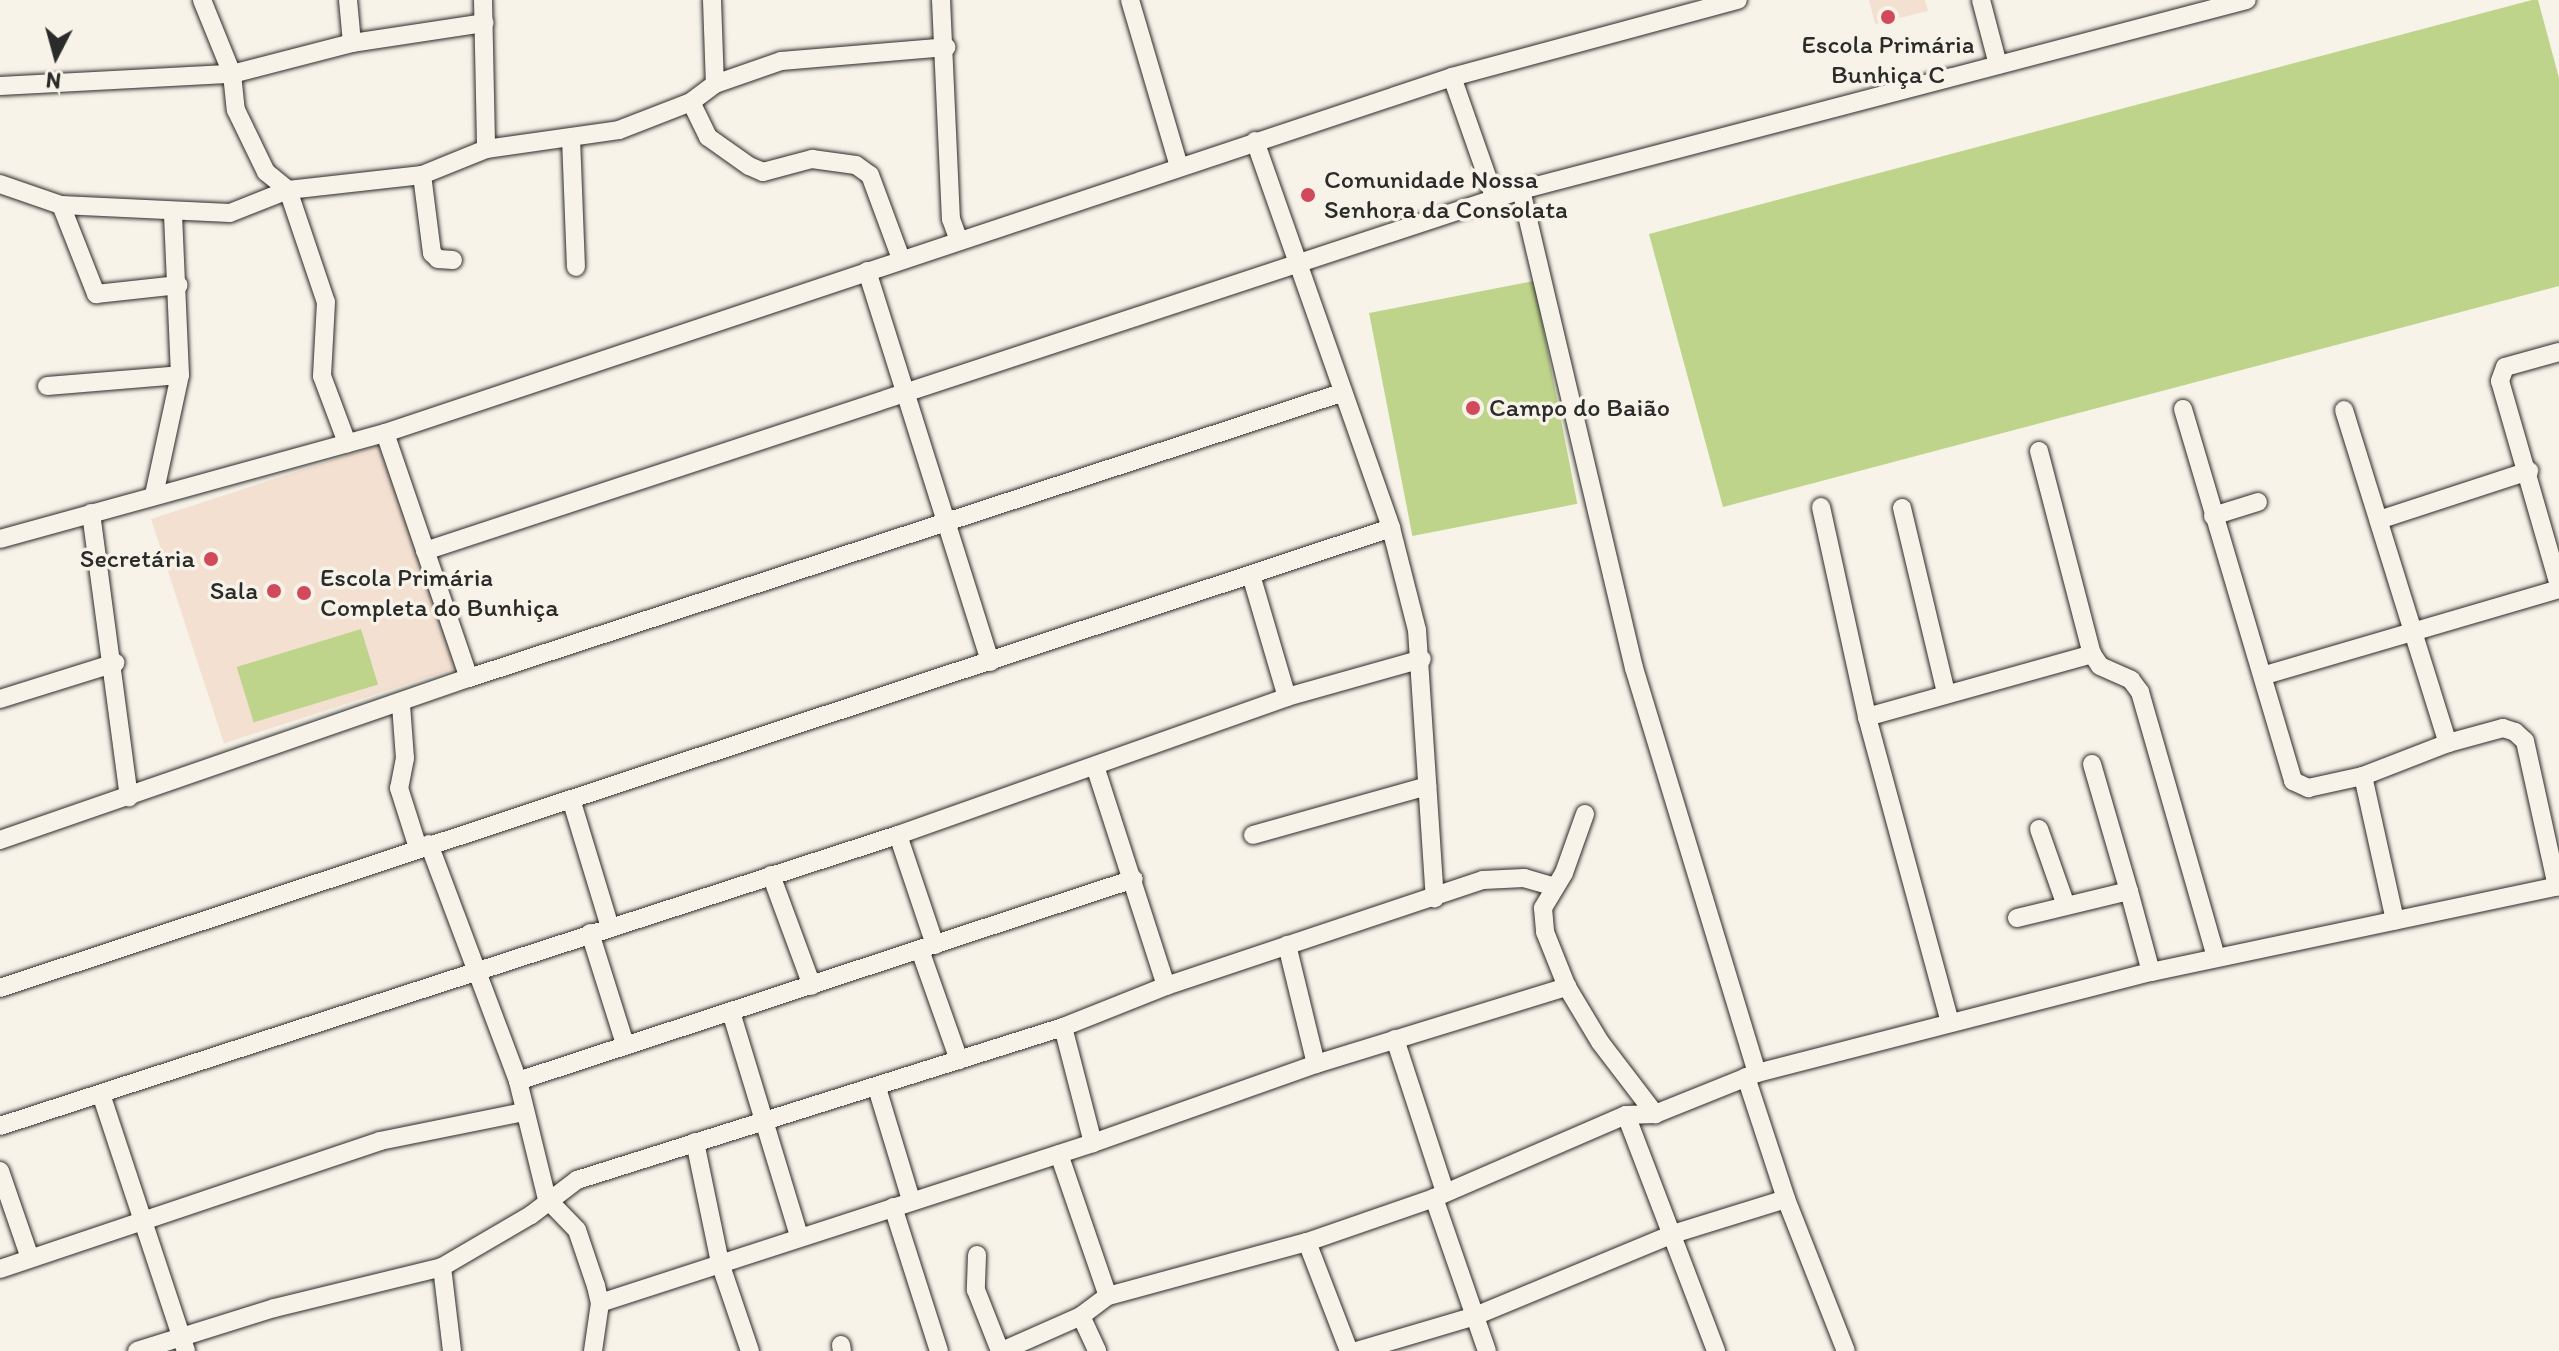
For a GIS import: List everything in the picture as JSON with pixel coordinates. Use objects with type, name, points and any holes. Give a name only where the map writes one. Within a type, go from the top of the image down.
[{"type":"street","points":[[202,0],[232,74],[236,110],[266,172],[288,190],[326,302],[322,376],[347,443]]},
{"type":"street","points":[[348,0],[352,43]]},
{"type":"street","points":[[483,0],[486,149]]},
{"type":"street","points":[[712,0],[715,84]]},
{"type":"street","points":[[941,0],[946,47],[951,219],[958,238]]},
{"type":"street","points":[[1130,0],[1179,166]]},
{"type":"street","points":[[0,539],[385,433],[958,238],[1452,77],[1738,0]]},
{"type":"street","points":[[1981,0],[1998,65]]},
{"type":"street","points":[[425,551],[1521,190],[2247,0]]},
{"type":"street","points":[[0,86],[232,74],[352,43],[484,23]]},
{"type":"street","points":[[0,184],[61,205],[230,213],[288,190],[422,175],[486,149],[619,130],[691,102],[715,84],[781,61],[946,47]]},
{"type":"street","points":[[1452,77],[1495,199]]},
{"type":"street","points":[[691,102],[708,137],[749,166],[763,172],[812,159],[856,165],[870,175],[901,259]]},
{"type":"street","points":[[571,138],[576,267]]},
{"type":"street","points":[[1255,141],[1341,393],[1391,528],[1422,659],[1435,898]]},
{"type":"street","points":[[422,175],[432,253],[438,259],[453,260]]},
{"type":"street","points":[[1521,190],[1634,668],[1786,1199],[1846,1351]]},
{"type":"street","points":[[61,205],[96,294],[179,285]]},
{"type":"street","points":[[154,495],[180,375],[179,285],[173,212]]},
{"type":"street","points":[[867,271],[903,396],[990,662]]},
{"type":"street","points":[[2265,675],[2412,634],[2559,587],[2500,373],[2505,367],[2559,352]]},
{"type":"street","points":[[47,386],[180,375]]},
{"type":"street","points":[[0,840],[401,705],[469,678],[1341,393]]},
{"type":"street","points":[[977,1255],[976,1290],[1001,1351],[1081,1316],[1108,1296],[1307,1242],[1439,1195],[1626,1115],[1655,1114],[1752,1075],[2151,972],[2558,886],[2525,741],[2503,728],[2448,743],[2363,776],[2308,788],[2293,781],[2265,675],[2213,516],[2183,409]]},
{"type":"street","points":[[2344,410],[2382,519],[2412,634],[2448,743]]},
{"type":"street","points":[[385,433],[469,678]]},
{"type":"street","points":[[2039,451],[2092,654],[2100,666],[2131,680],[2140,692],[2216,957]]},
{"type":"street","points":[[2382,519],[2529,471]]},
{"type":"street","points":[[2213,516],[2258,502]]},
{"type":"street","points":[[1821,507],[1867,717],[1950,1023]]},
{"type":"street","points":[[1902,508],[1946,692]]},
{"type":"street","points":[[91,513],[115,663],[129,797]]},
{"type":"street","points":[[0,988],[1391,528]]},
{"type":"street","points":[[1251,575],[1287,697]]},
{"type":"street","points":[[1867,717],[1946,692],[2092,654]]},
{"type":"street","points":[[0,1126],[361,1012],[475,968],[898,835],[1287,697],[1422,659]]},
{"type":"street","points":[[0,699],[115,663]]},
{"type":"street","points":[[401,705],[405,758],[399,788],[475,968],[518,1081],[547,1199],[577,1230],[600,1303],[593,1351]]},
{"type":"street","points":[[2092,764],[2151,972]]},
{"type":"street","points":[[1095,766],[1134,879],[1166,986]]},
{"type":"street","points":[[2363,776],[2395,920]]},
{"type":"street","points":[[1253,835],[1427,786]]},
{"type":"street","points":[[571,799],[610,927]]},
{"type":"street","points":[[1585,814],[1543,908],[1545,932],[1567,987],[1600,1042],[1655,1114]]},
{"type":"street","points":[[2039,829],[2065,903]]},
{"type":"street","points":[[898,835],[959,1060]]},
{"type":"street","points":[[771,875],[812,986]]},
{"type":"street","points":[[137,1351],[184,1344],[442,1267],[531,1215],[547,1199],[577,1180],[1063,1027],[1166,986],[1483,880],[1524,878],[1555,887]]},
{"type":"street","points":[[518,1081],[1134,879]]},
{"type":"street","points":[[2017,918],[2065,903],[2129,891]]},
{"type":"street","points":[[590,933],[625,1044]]},
{"type":"street","points":[[1287,945],[1316,1064]]},
{"type":"street","points":[[600,1303],[1093,1143],[1316,1064],[1567,987]]},
{"type":"street","points":[[731,1012],[799,1236]]},
{"type":"street","points":[[1063,1027],[1093,1143]]},
{"type":"street","points":[[1395,1039],[1487,1351]]},
{"type":"street","points":[[877,1088],[939,1351]]},
{"type":"street","points":[[101,1094],[184,1344]]},
{"type":"street","points":[[0,1269],[380,1141],[524,1112]]},
{"type":"street","points":[[1626,1115],[1716,1351]]},
{"type":"street","points":[[695,1142],[720,1263],[750,1351]]},
{"type":"street","points":[[1059,1154],[1108,1296]]},
{"type":"street","points":[[0,1171],[30,1258]]},
{"type":"street","points":[[1357,1351],[1475,1316],[1673,1234],[1786,1199]]},
{"type":"street","points":[[1307,1242],[1349,1351]]},
{"type":"street","points":[[442,1267],[452,1351]]},
{"type":"street","points":[[1081,1316],[1097,1351]]},
{"type":"shaded area","name":"Escola Primária Bunhiça C","points":[[1869,0],[1925,0],[1928,11],[1875,24]]},
{"type":"shaded area","name":"Escola Primária Completa do Bunhiça","points":[[385,443],[458,667],[224,743],[151,519]]},
{"type":"green space","points":[[2538,0],[2559,78],[2559,286],[1723,507],[1649,234]]},
{"type":"green space","name":"Campo do Baião","points":[[1534,281],[1577,504],[1412,536],[1369,313]]},
{"type":"green space","points":[[361,629],[378,684],[254,722],[237,667]]},
{"type":"place","name":"Escola Primária Bunhiça C","points":[[1888,17]]},
{"type":"place","name":"Comunidade Nossa Senhora da Consolata","points":[[1308,195]]},
{"type":"place","name":"Campo do Baião","points":[[1473,408]]},
{"type":"place","name":"Secretária","points":[[211,559]]},
{"type":"place","name":"Sala","points":[[274,591]]},
{"type":"place","name":"Escola Primária Completa do Bunhiça","points":[[304,593]]}]
